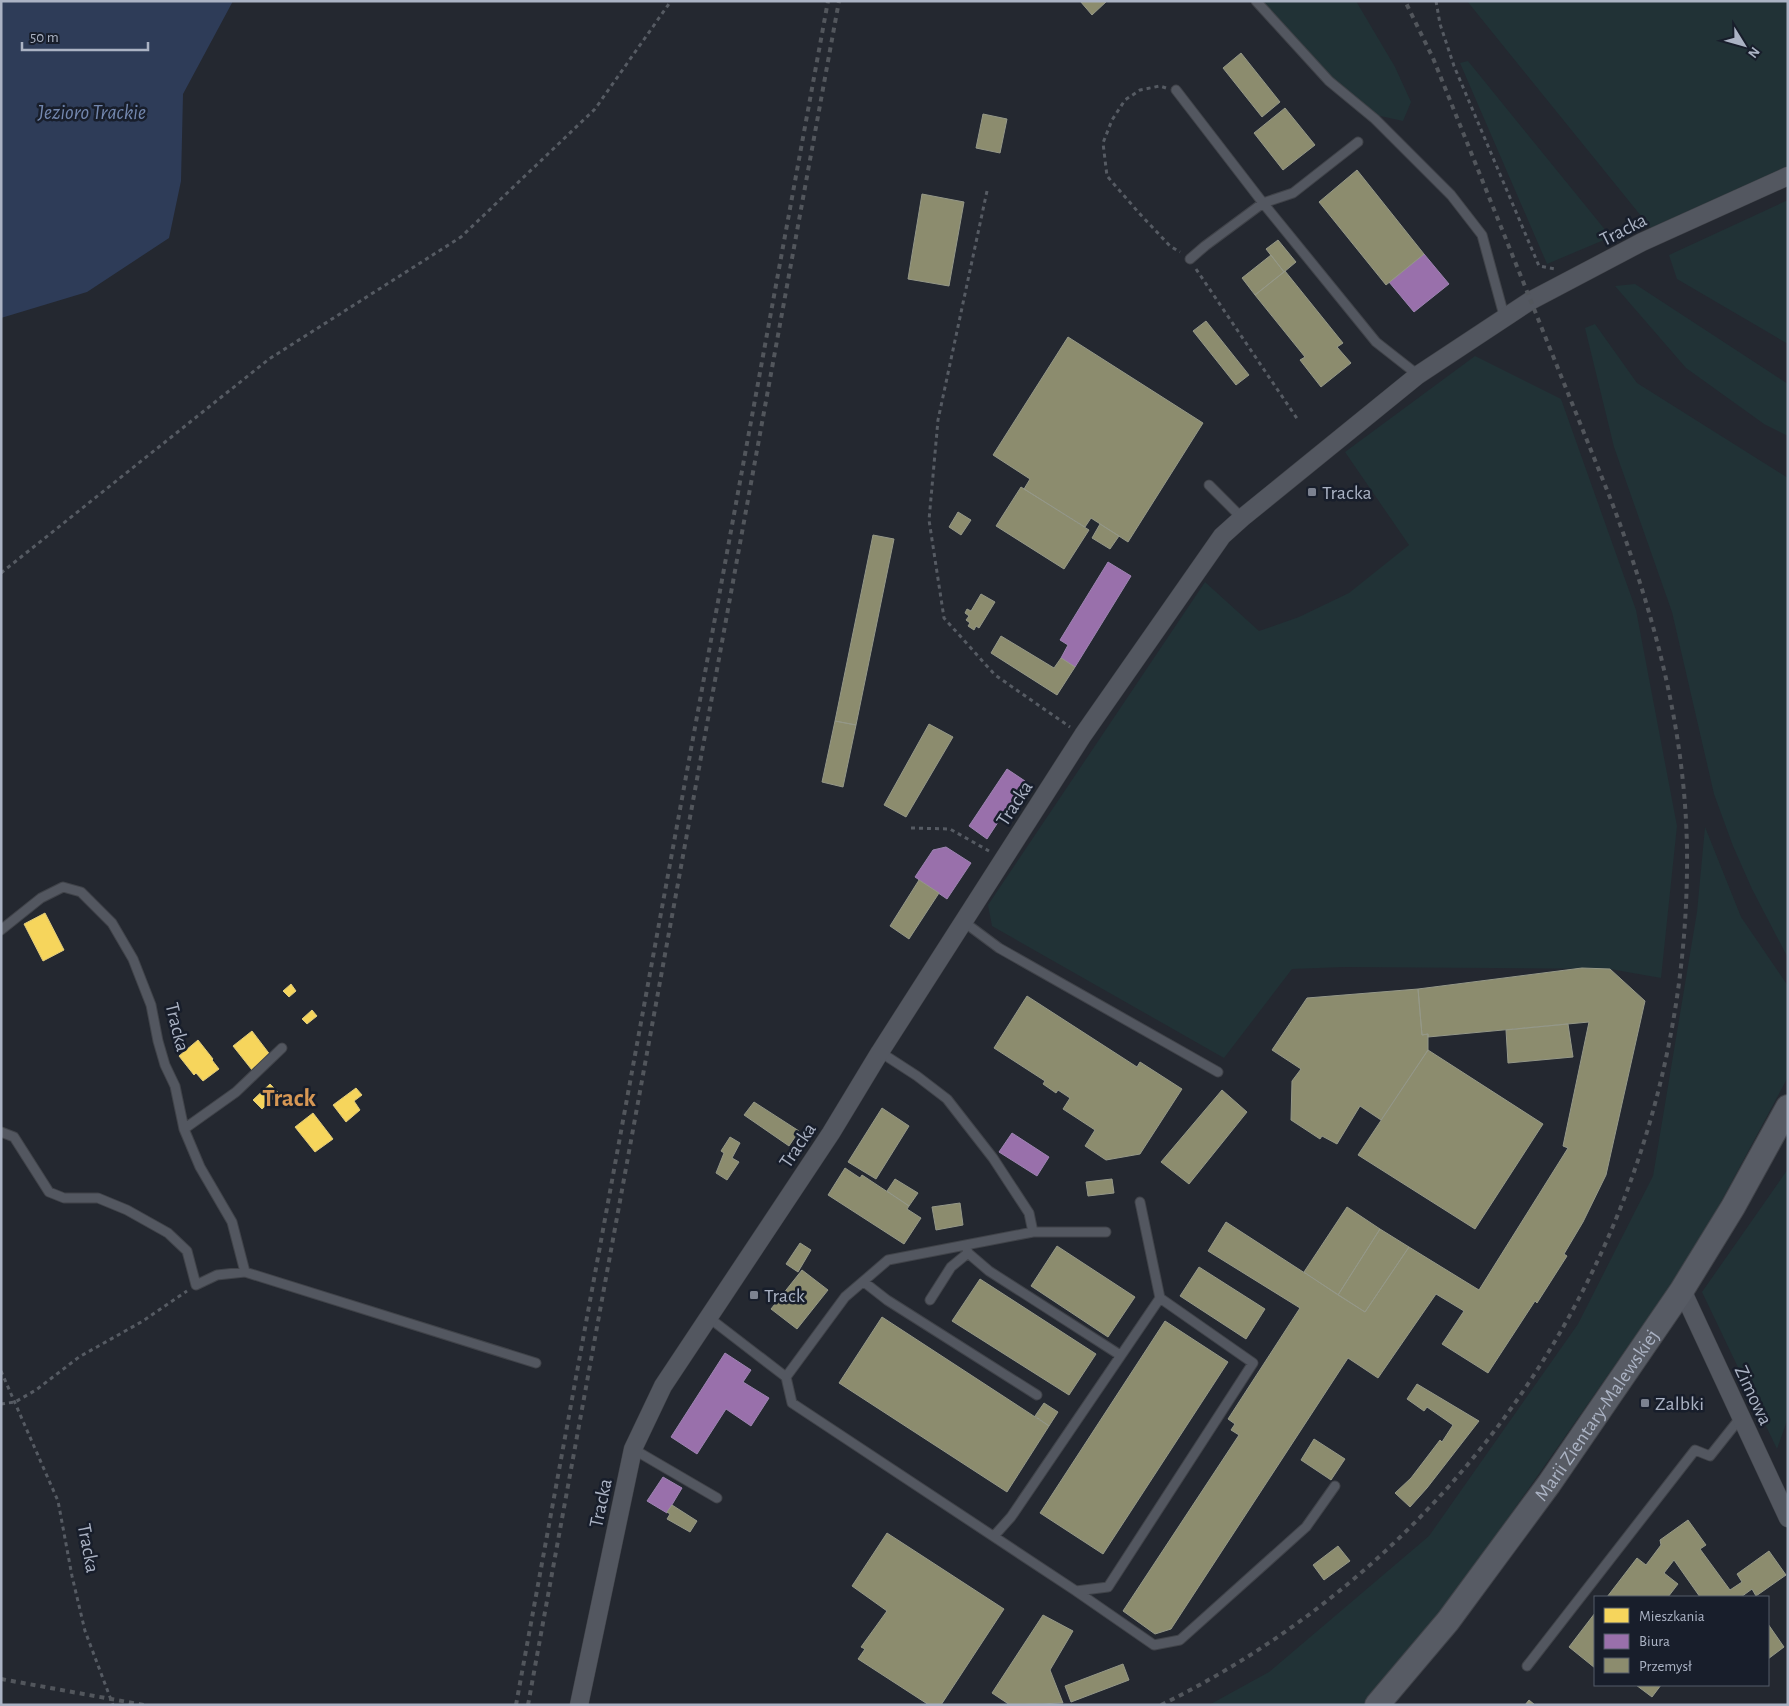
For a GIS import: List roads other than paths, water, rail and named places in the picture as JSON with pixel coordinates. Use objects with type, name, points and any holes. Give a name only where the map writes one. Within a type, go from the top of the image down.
[{"type":"street","name":"Tracka","points":[[579,1705],[633,1449],[663,1386],[831,1133],[1002,859],[1083,735],[1222,536],[1418,375],[1530,301],[1642,242],[1788,176]]},
{"type":"street","name":"Marii Zientary-Malewskiej","points":[[1377,1705],[1448,1621],[1537,1500],[1682,1290],[1782,1131],[1788,1107]]},
{"type":"street","name":"Zimowa","points":[[1682,1290],[1788,1518]]},
{"type":"lane","points":[[1256,1],[1329,80],[1375,119],[1451,195],[1482,235],[1505,319]]},
{"type":"lane","points":[[1176,90],[1263,203],[1376,342],[1418,375]]},
{"type":"lane","points":[[1190,260],[1205,246],[1263,203],[1293,193],[1358,142]]},
{"type":"lane","points":[[1209,485],[1242,518]]},
{"type":"lane","name":"Tracka","points":[[1,930],[41,898],[63,887],[81,892],[112,923],[134,959],[151,1005],[158,1041],[175,1086],[184,1129],[200,1167],[232,1222],[245,1272]]},
{"type":"lane","points":[[964,922],[999,948],[1218,1072]]},
{"type":"lane","points":[[184,1129],[236,1092],[282,1048]]},
{"type":"lane","points":[[880,1052],[917,1076],[947,1100],[993,1158],[1029,1213],[1032,1232]]},
{"type":"lane","points":[[1,1132],[14,1138],[49,1192],[64,1198],[98,1198],[127,1210],[168,1233],[187,1251],[196,1285],[217,1275],[245,1272],[536,1364]]},
{"type":"lane","points":[[1076,1592],[1108,1586],[1253,1363],[1160,1298],[1140,1202]]},
{"type":"lane","points":[[786,1377],[845,1297],[888,1260],[967,1249],[1032,1232],[1106,1232]]},
{"type":"lane","points":[[930,1300],[952,1267],[967,1249]]},
{"type":"lane","points":[[967,1249],[988,1271],[1120,1355]]},
{"type":"lane","points":[[864,1282],[887,1300],[1037,1395]]},
{"type":"lane","points":[[994,1536],[1011,1517],[1160,1298]]},
{"type":"lane","points":[[708,1317],[786,1377],[792,1403],[994,1536],[1154,1645],[1180,1640],[1306,1526],[1335,1486]]},
{"type":"lane","points":[[1527,1666],[1695,1450],[1710,1456],[1741,1417]]},
{"type":"lane","points":[[633,1449],[717,1498]]},
{"type":"water","name":"Jezioro Trackie","points":[[1,1],[233,1],[183,94],[181,181],[169,238],[87,292],[1,318]]},
{"type":"railway","points":[[516,1705],[828,1]]},
{"type":"railway","points":[[528,1705],[839,1]]},
{"type":"railway","points":[[1161,1705],[1277,1637],[1381,1555],[1472,1460],[1548,1353],[1608,1237],[1652,1113],[1679,983],[1687,849],[1685,803],[1673,713],[1652,625],[1625,538],[1609,495],[1433,58],[1405,1]]},
{"type":"railway","points":[[1,1679],[144,1705]]},
{"type":"place","name":"Tracka","points":[[1312,492]]},
{"type":"place","name":"Track","points":[[754,1295]]},
{"type":"place","name":"Zalbki","points":[[1645,1403]]},
{"type":"district","name":"Track","points":[[289,1097]]}]
